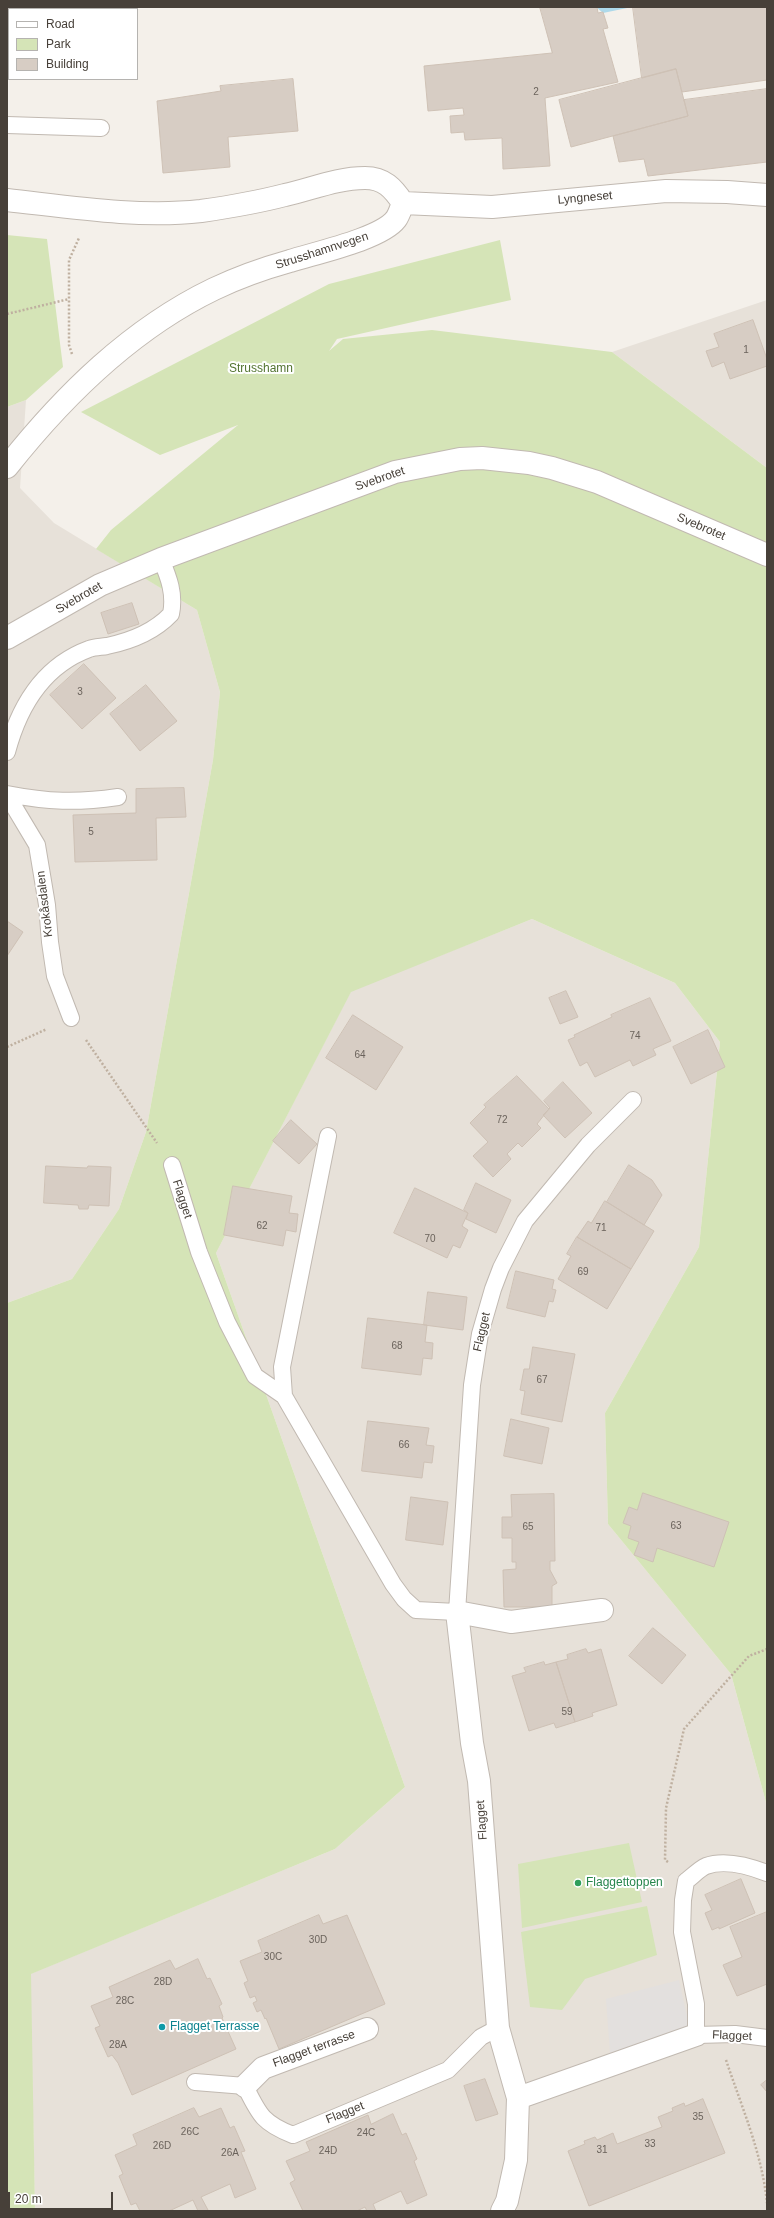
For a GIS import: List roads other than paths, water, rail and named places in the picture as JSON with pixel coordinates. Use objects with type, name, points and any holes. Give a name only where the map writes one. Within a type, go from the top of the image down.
[{"type":"street","points":[[7,200],[115,212],[201,211],[285,195],[339,180],[366,178],[384,181],[395,191],[403,203]]},
{"type":"street","name":"Lyngneset","points":[[403,203],[492,207],[666,191],[727,192],[767,195]]},
{"type":"street","name":"Strusshamnvegen","points":[[7,467],[29,439],[81,385],[119,349],[161,319],[214,289],[287,261],[373,235],[396,220],[403,203]]},
{"type":"street","name":"Svebrotet","points":[[7,638],[100,585],[161,560],[395,472],[438,462],[482,458],[530,463],[597,482],[767,555]]},
{"type":"street","name":"Flagget","points":[[502,2211],[507,2201],[516,2160],[518,2098],[498,2028],[479,1781],[472,1743],[457,1612],[511,1622],[560,1617],[602,1610]]},
{"type":"street","name":"Flagget terrasse","points":[[245,2086],[263,2068],[367,2030]]},
{"type":"street","name":"Flagget","points":[[518,2098],[696,2035]]},
{"type":"lane","points":[[7,125],[101,128]]},
{"type":"lane","points":[[7,752],[13,730],[36,686],[50,672],[90,649],[108,646],[145,635],[171,614],[173,603],[172,590],[161,560]]},
{"type":"lane","name":"Krokåsdalen","points":[[7,795],[55,802],[86,801],[118,797]]},
{"type":"lane","name":"Krokåsdalen","points":[[7,795],[36,845],[48,906],[50,942],[55,976],[71,1018]]},
{"type":"lane","name":"Flagget","points":[[172,1165],[200,1252],[227,1322],[255,1376],[284,1396],[393,1584],[404,1599],[416,1610],[457,1612],[472,1385],[480,1334],[493,1289],[501,1268],[525,1221],[588,1145],[633,1100]]},
{"type":"lane","name":"Flagget","points":[[284,1396],[282,1367],[328,1136]]},
{"type":"lane","name":"Flagget","points":[[767,1873],[748,1865],[717,1864],[705,1866],[686,1881],[683,1900],[682,1932],[696,2004],[696,2035],[735,2034],[767,2038]]},
{"type":"lane","name":"Flagget","points":[[245,2086],[261,2116],[274,2128],[293,2134],[448,2070],[481,2037],[498,2028]]},
{"type":"lane","points":[[195,2082],[245,2086]]},
{"type":"water","points":[[596,7],[632,7],[603,13]]},
{"type":"place","name":"Flaggettoppen","points":[[578,1883]]},
{"type":"place","name":"Flagget Terrasse","points":[[162,2027]]},
{"type":"park label","name":"Strusshamn","points":[[261,369]]}]
